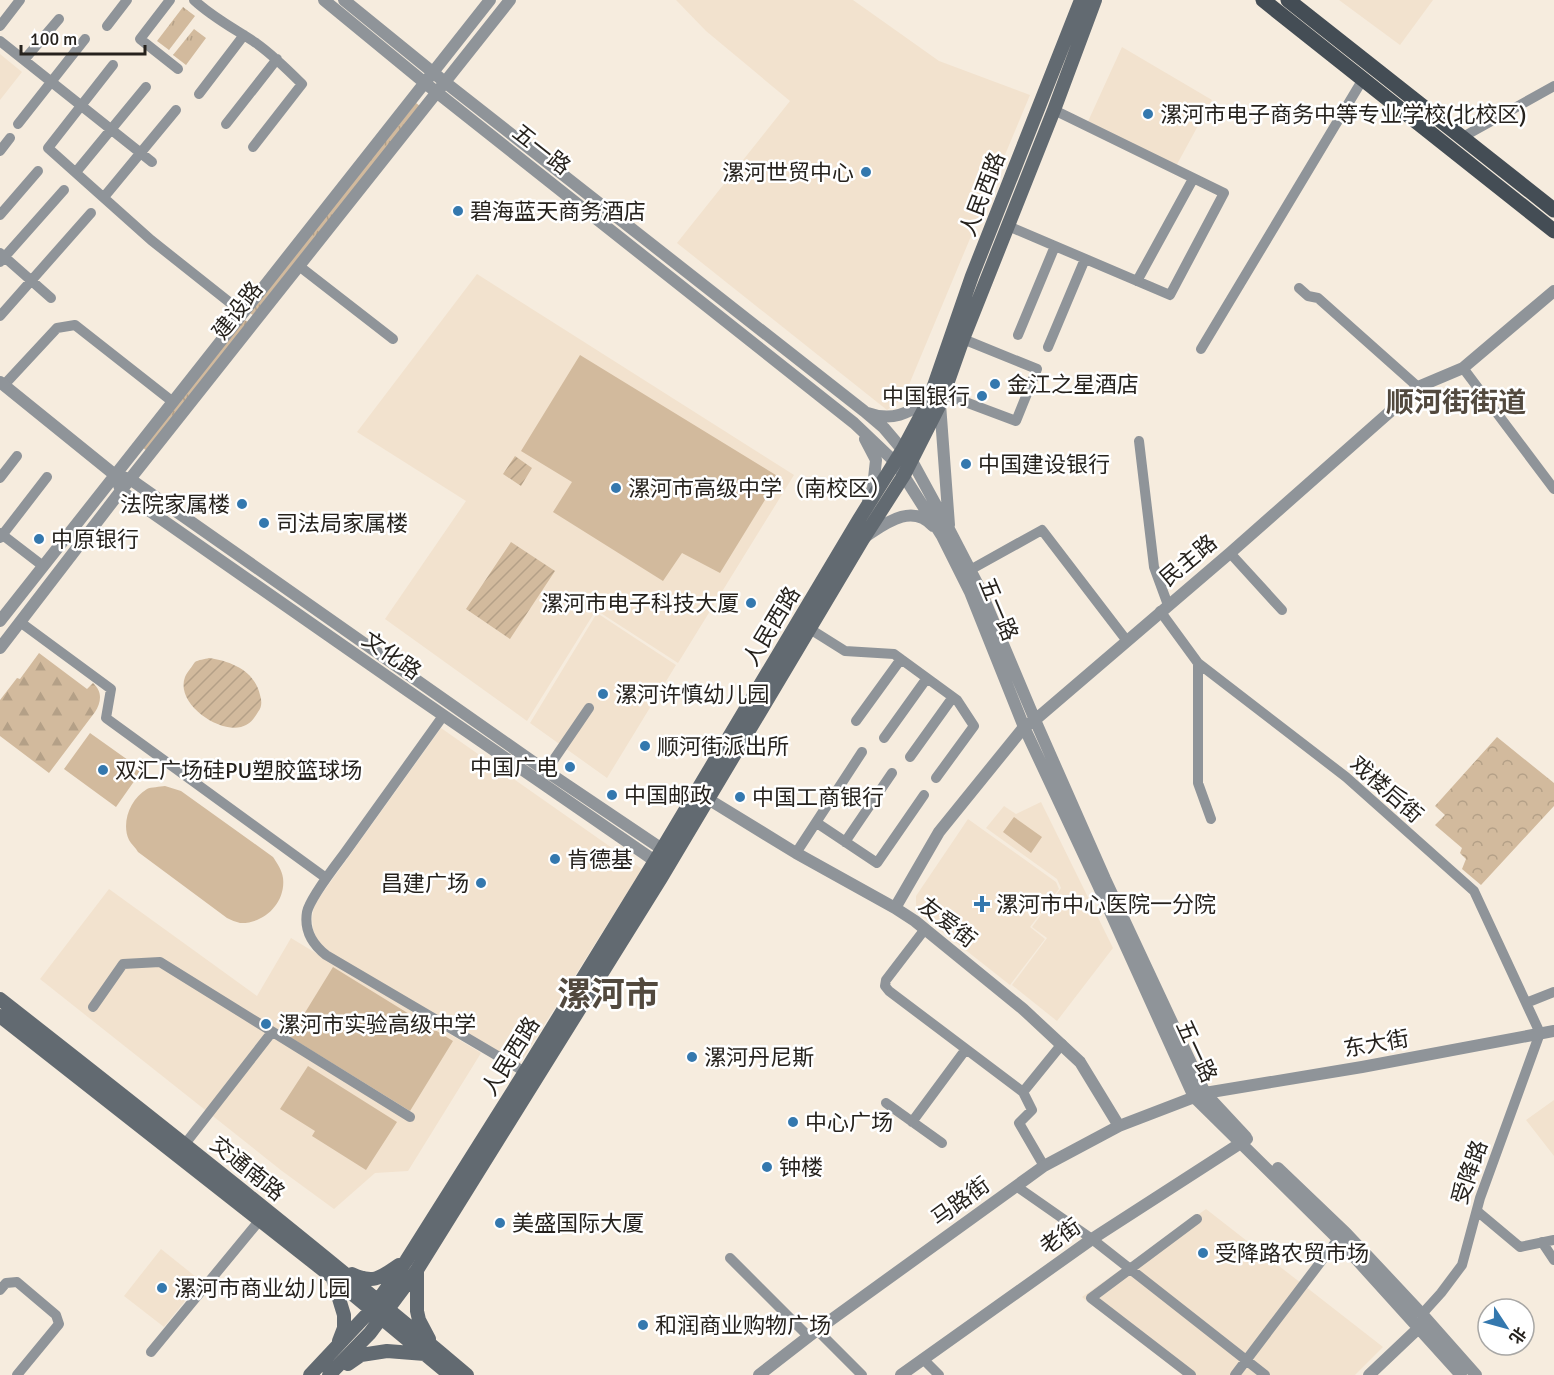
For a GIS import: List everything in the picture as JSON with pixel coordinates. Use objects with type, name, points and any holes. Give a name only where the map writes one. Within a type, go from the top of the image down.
[{"type":"main road","name":"人民西路","points":[[412,1266],[656,850],[858,521],[937,399],[972,276],[1081,0]]},
{"type":"main road","name":"人民西路","points":[[330,1375],[370,1333],[381,1309],[412,1266],[661,878],[862,539],[904,476],[963,339],[1095,0]]},
{"type":"main road","points":[[1263,0],[1554,231]]},
{"type":"main road","points":[[1288,0],[1554,210]]},
{"type":"main road","name":"交通南路","points":[[0,999],[185,1144],[335,1273],[429,1350],[467,1375]]},
{"type":"main road","name":"交通南路","points":[[0,1016],[259,1221],[335,1273]]},
{"type":"main road","points":[[330,1375],[361,1355],[387,1351],[429,1350],[417,1311],[412,1266],[371,1280],[335,1273],[344,1315],[344,1328],[338,1345]]},
{"type":"main road","name":"人民西路","points":[[310,1375],[338,1345],[381,1309]]},
{"type":"main road","name":"交通南路","points":[[429,1350],[450,1375]]},
{"type":"street","points":[[0,26],[20,0]]},
{"type":"street","points":[[107,26],[127,0]]},
{"type":"street","points":[[170,0],[140,39],[178,69]]},
{"type":"street","points":[[194,0],[204,10],[277,59],[302,84],[253,147]]},
{"type":"street","name":"五一路","points":[[324,0],[437,93],[854,423],[895,462],[946,532],[979,587],[1199,1095]]},
{"type":"street","name":"五一路","points":[[344,0],[864,411],[903,449],[912,461],[946,532],[1024,727],[1199,1095],[1338,1239],[1423,1320],[1461,1375]]},
{"type":"street","name":"建设路","points":[[0,621],[490,0]]},
{"type":"street","name":"建设路","points":[[0,648],[130,479],[510,0]]},
{"type":"street","points":[[24,60],[59,19]]},
{"type":"street","points":[[199,94],[244,35]]},
{"type":"street","points":[[18,124],[85,39]]},
{"type":"street","points":[[0,41],[152,162]]},
{"type":"street","points":[[226,124],[277,59]]},
{"type":"street","points":[[113,65],[48,148],[151,240],[254,322]]},
{"type":"street","points":[[1201,349],[1363,79]]},
{"type":"street","points":[[1461,138],[1554,86]]},
{"type":"street","points":[[76,172],[146,87]]},
{"type":"street","points":[[104,197],[176,110]]},
{"type":"street","points":[[1008,226],[1170,294],[1224,193],[1054,110]]},
{"type":"street","points":[[0,151],[10,138]]},
{"type":"street","points":[[0,215],[38,171]]},
{"type":"street","points":[[1137,281],[1193,179]]},
{"type":"street","points":[[51,298],[2,258],[64,190]]},
{"type":"street","points":[[0,316],[91,213]]},
{"type":"street","points":[[1018,335],[1055,246]]},
{"type":"street","points":[[1048,347],[1084,259]]},
{"type":"street","points":[[299,266],[393,339]]},
{"type":"street","points":[[1299,288],[1308,296],[1318,298],[1418,387]]},
{"type":"street","name":"民主路","points":[[895,908],[939,832],[1024,727],[1230,553],[1418,387],[1463,368],[1554,291]]},
{"type":"street","points":[[2,383],[57,328],[75,325],[172,402]]},
{"type":"street","points":[[864,411],[881,417],[901,414],[937,399],[1016,421],[1037,369],[963,339]]},
{"type":"street","points":[[1463,368],[1554,489]]},
{"type":"street","name":"文化路","points":[[2,383],[115,476],[130,479],[656,850]]},
{"type":"street","points":[[937,399],[946,532]]},
{"type":"street","points":[[854,423],[876,460],[873,488],[858,521]]},
{"type":"street","name":"戏楼后街","points":[[1139,441],[1154,567],[1164,608],[1198,663],[1346,777],[1474,891],[1540,1033]]},
{"type":"street","points":[[0,478],[17,456]]},
{"type":"street","name":"文化路","points":[[115,476],[121,491],[444,716],[643,853],[656,850]]},
{"type":"street","points":[[47,477],[1,535],[55,576]]},
{"type":"street","points":[[862,539],[897,517],[909,515],[919,516],[946,532]]},
{"type":"street","points":[[970,570],[1042,530],[1127,640]]},
{"type":"street","points":[[1230,553],[1282,610]]},
{"type":"street","points":[[20,622],[111,689],[106,718],[326,878]]},
{"type":"street","points":[[810,629],[845,651],[894,654],[957,700],[974,726],[936,778]]},
{"type":"street","points":[[856,721],[901,659]]},
{"type":"street","points":[[1198,663],[1198,783],[1211,819]]},
{"type":"street","points":[[884,738],[927,678]]},
{"type":"street","points":[[910,757],[953,697]]},
{"type":"street","points":[[546,771],[589,708]]},
{"type":"street","points":[[444,716],[326,878],[308,909],[306,925],[311,940],[319,950],[525,1072]]},
{"type":"street","points":[[796,853],[862,753]]},
{"type":"street","points":[[845,842],[892,773]]},
{"type":"street","points":[[817,823],[877,863],[924,795]]},
{"type":"street","name":"友爱街","points":[[708,799],[796,853],[895,908],[926,929],[1023,1008],[1080,1062],[1119,1126]]},
{"type":"street","points":[[926,929],[886,980],[885,986],[1023,1092],[1032,1110],[1020,1123],[1044,1166]]},
{"type":"street","points":[[93,1007],[123,964],[160,962],[410,1117]]},
{"type":"street","points":[[1526,1003],[1554,992]]},
{"type":"street","name":"东大街","points":[[1199,1095],[1554,1031]]},
{"type":"street","points":[[185,1144],[272,1032]]},
{"type":"street","name":"受降路","points":[[1369,1375],[1423,1320],[1462,1265],[1477,1211],[1540,1033]]},
{"type":"street","points":[[1023,1092],[1062,1044]]},
{"type":"street","points":[[912,1122],[966,1049]]},
{"type":"street","name":"马路街","points":[[759,1375],[813,1333],[1044,1166],[1119,1126],[1199,1095]]},
{"type":"street","points":[[886,1103],[942,1143]]},
{"type":"street","name":"五一路","points":[[1244,1141],[1346,1233],[1423,1320],[1476,1375]]},
{"type":"street","name":"老街","points":[[901,1375],[1092,1239],[1244,1141]]},
{"type":"street","points":[[1016,1186],[1092,1239],[1265,1375]]},
{"type":"street","points":[[1477,1211],[1520,1246],[1554,1240]]},
{"type":"street","points":[[1191,1375],[1091,1298],[1197,1219]]},
{"type":"street","points":[[151,1352],[259,1221]]},
{"type":"street","points":[[1234,1375],[1338,1239]]},
{"type":"street","points":[[1542,1242],[1554,1260]]},
{"type":"street","points":[[730,1258],[862,1375]]},
{"type":"street","points":[[0,1290],[6,1283],[17,1282],[56,1315],[59,1324],[17,1375]]},
{"type":"street","points":[[922,1359],[939,1375]]},
{"type":"shaded area","name":"漯河世贸中心","points":[[676,0],[853,0],[939,61],[1030,95],[903,399],[887,410],[677,243],[790,101],[706,31]]},
{"type":"shaded area","points":[[1339,0],[1433,0],[1400,45]]},
{"type":"shaded area","name":"漯河市电子商务中等专业学校(北校区)","points":[[1122,47],[1212,100],[1175,168],[1085,128]]},
{"type":"shaded area","points":[[0,54],[22,72],[0,100]]},
{"type":"shaded area","name":"漯河市高级中学（南校区）","points":[[477,274],[794,475],[678,663],[596,610],[527,721],[385,619],[466,501],[357,432]]},
{"type":"shaded area","name":"漯河许慎幼儿园","points":[[597,613],[676,665],[607,778],[530,723]]},
{"type":"shaded area","name":"昌建广场","points":[[441,728],[642,869],[519,1065],[323,949],[313,929],[314,906],[319,898]]},
{"type":"shaded area","points":[[1041,802],[1113,948],[1057,1021],[1012,985],[1047,938],[1032,927],[1061,888],[1057,879],[986,828],[1004,806],[1016,814]]},
{"type":"shaded area","name":"漯河市中心医院一分院","points":[[968,819],[1056,882],[1059,889],[1030,927],[1045,939],[1010,985],[916,911],[916,896]]},
{"type":"shaded area","name":"漯河市实验高级中学","points":[[109,889],[257,996],[291,938],[481,1053],[408,1171],[375,1173],[334,1209],[282,1171],[40,979]]},
{"type":"shaded area","points":[[1554,1100],[1554,1156],[1526,1120]]},
{"type":"shaded area","name":"受降路农贸市场","points":[[1206,1209],[1383,1347],[1355,1375],[1183,1375],[1082,1297]]},
{"type":"shaded area","name":"漯河市商业幼儿园","points":[[161,1249],[201,1281],[164,1327],[124,1296]]},
{"type":"green space","points":[[183,7],[195,16],[169,50],[157,41]]},
{"type":"green space","points":[[194,29],[206,38],[186,65],[173,55]]},
{"type":"green space","points":[[416,103],[420,106],[253,315],[248,312]]},
{"type":"green space","points":[[243,319],[248,322],[147,451],[142,447]]},
{"type":"green space","points":[[580,355],[779,477],[720,573],[682,553],[663,581],[553,512],[572,482],[521,451]]},
{"type":"green space","points":[[515,456],[532,468],[521,486],[503,474]]},
{"type":"green space","points":[[511,542],[555,571],[510,639],[466,609]]},
{"type":"green space","points":[[39,653],[87,689],[93,683],[100,697],[95,712],[49,773],[0,736],[0,700],[17,678],[20,679]]},
{"type":"green space","points":[[209,658],[241,669],[257,687],[261,706],[247,725],[232,728],[211,721],[192,706],[186,697],[184,687],[186,675],[195,662]]},
{"type":"green space","name":"双汇广场硅PU塑胶篮球场","points":[[90,733],[142,770],[116,807],[64,769]]},
{"type":"green space","points":[[1497,737],[1554,783],[1554,806],[1481,885],[1462,869],[1466,859],[1460,853],[1462,848],[1435,825],[1445,815],[1435,806]]},
{"type":"green space","points":[[165,786],[181,791],[273,857],[282,872],[283,887],[277,903],[265,916],[258,920],[240,923],[227,918],[138,852],[131,843],[126,826],[132,805],[147,789]]},
{"type":"green space","points":[[1014,817],[1042,837],[1031,853],[1003,832]]},
{"type":"green space","points":[[333,967],[453,1041],[410,1111],[290,1037]]},
{"type":"green space","points":[[308,1066],[397,1122],[366,1170],[312,1136],[315,1131],[280,1109]]},
{"type":"place","name":"漯河市电子商务中等专业学校(北校区)","points":[[1148,114]]},
{"type":"place","name":"漯河世贸中心","points":[[866,172]]},
{"type":"place","name":"碧海蓝天商务酒店","points":[[458,211]]},
{"type":"place","name":"金江之星酒店","points":[[995,384]]},
{"type":"place","name":"中国银行","points":[[982,396]]},
{"type":"place","name":"中国建设银行","points":[[966,464]]},
{"type":"place","name":"漯河市高级中学（南校区）","points":[[616,488]]},
{"type":"place","name":"法院家属楼","points":[[242,504]]},
{"type":"place","name":"司法局家属楼","points":[[264,523]]},
{"type":"place","name":"中原银行","points":[[39,539]]},
{"type":"place","name":"漯河市电子科技大厦","points":[[751,603]]},
{"type":"place","name":"漯河许慎幼儿园","points":[[603,694]]},
{"type":"place","name":"顺河街派出所","points":[[645,746]]},
{"type":"place","name":"中国广电","points":[[570,767]]},
{"type":"place","name":"双汇广场硅PU塑胶篮球场","points":[[103,770]]},
{"type":"place","name":"中国邮政","points":[[612,795]]},
{"type":"place","name":"中国工商银行","points":[[740,797]]},
{"type":"place","name":"肯德基","points":[[555,859]]},
{"type":"place","name":"昌建广场","points":[[481,883]]},
{"type":"place","name":"漯河市中心医院一分院","points":[[982,904]]},
{"type":"place","name":"漯河市实验高级中学","points":[[266,1024]]},
{"type":"place","name":"漯河丹尼斯","points":[[692,1057]]},
{"type":"place","name":"中心广场","points":[[793,1122]]},
{"type":"place","name":"钟楼","points":[[767,1167]]},
{"type":"place","name":"美盛国际大厦","points":[[500,1223]]},
{"type":"place","name":"受降路农贸市场","points":[[1203,1253]]},
{"type":"place","name":"漯河市商业幼儿园","points":[[162,1288]]},
{"type":"place","name":"和润商业购物广场","points":[[643,1325]]},
{"type":"district","name":"顺河街街道","points":[[1456,402]]},
{"type":"district","name":"漯河市","points":[[608,994]]}]
